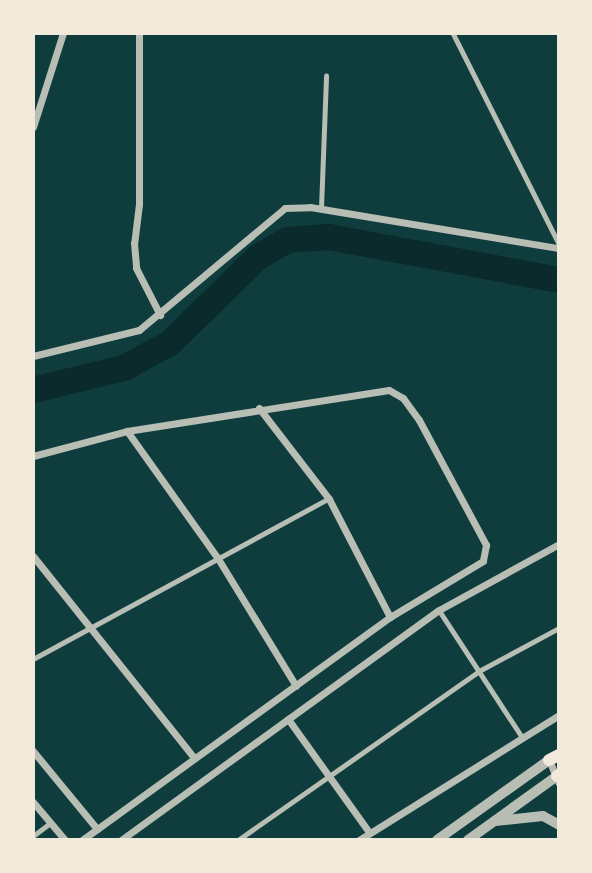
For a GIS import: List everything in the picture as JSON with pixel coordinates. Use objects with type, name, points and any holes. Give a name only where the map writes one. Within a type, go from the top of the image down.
[{"type":"street","points":[[33,127],[63,33]]},
{"type":"street","points":[[139,33],[139,204],[134,243],[136,268],[160,314]]},
{"type":"street","points":[[33,356],[139,330],[271,216],[285,208],[321,209],[559,246]]},
{"type":"street","points":[[33,456],[127,431],[258,408],[389,390],[403,398],[419,420],[487,554],[483,561],[390,618],[82,840]]},
{"type":"street","points":[[258,408],[329,499],[390,618]]},
{"type":"street","points":[[127,431],[217,557],[296,686]]},
{"type":"street","points":[[121,840],[439,610],[559,544]]},
{"type":"street","points":[[33,556],[194,758]]},
{"type":"street","points":[[359,840],[559,715]]},
{"type":"street","points":[[288,719],[369,832]]},
{"type":"street","points":[[33,751],[97,829]]},
{"type":"street","points":[[437,840],[554,757],[558,778],[490,822],[468,840]]},
{"type":"street","points":[[33,802],[65,840]]},
{"type":"street","points":[[490,822],[543,816],[559,825]]},
{"type":"lane","points":[[453,33],[559,246]]},
{"type":"lane","points":[[321,209],[326,76]]},
{"type":"lane","points":[[33,659],[217,557],[329,499]]},
{"type":"lane","points":[[439,610],[522,737]]},
{"type":"lane","points":[[238,840],[479,671],[559,628]]},
{"type":"lane","points":[[33,836],[51,822]]},
{"type":"waterway","points":[[33,390],[124,368],[170,343],[258,257],[287,240],[329,237],[559,280]]}]
